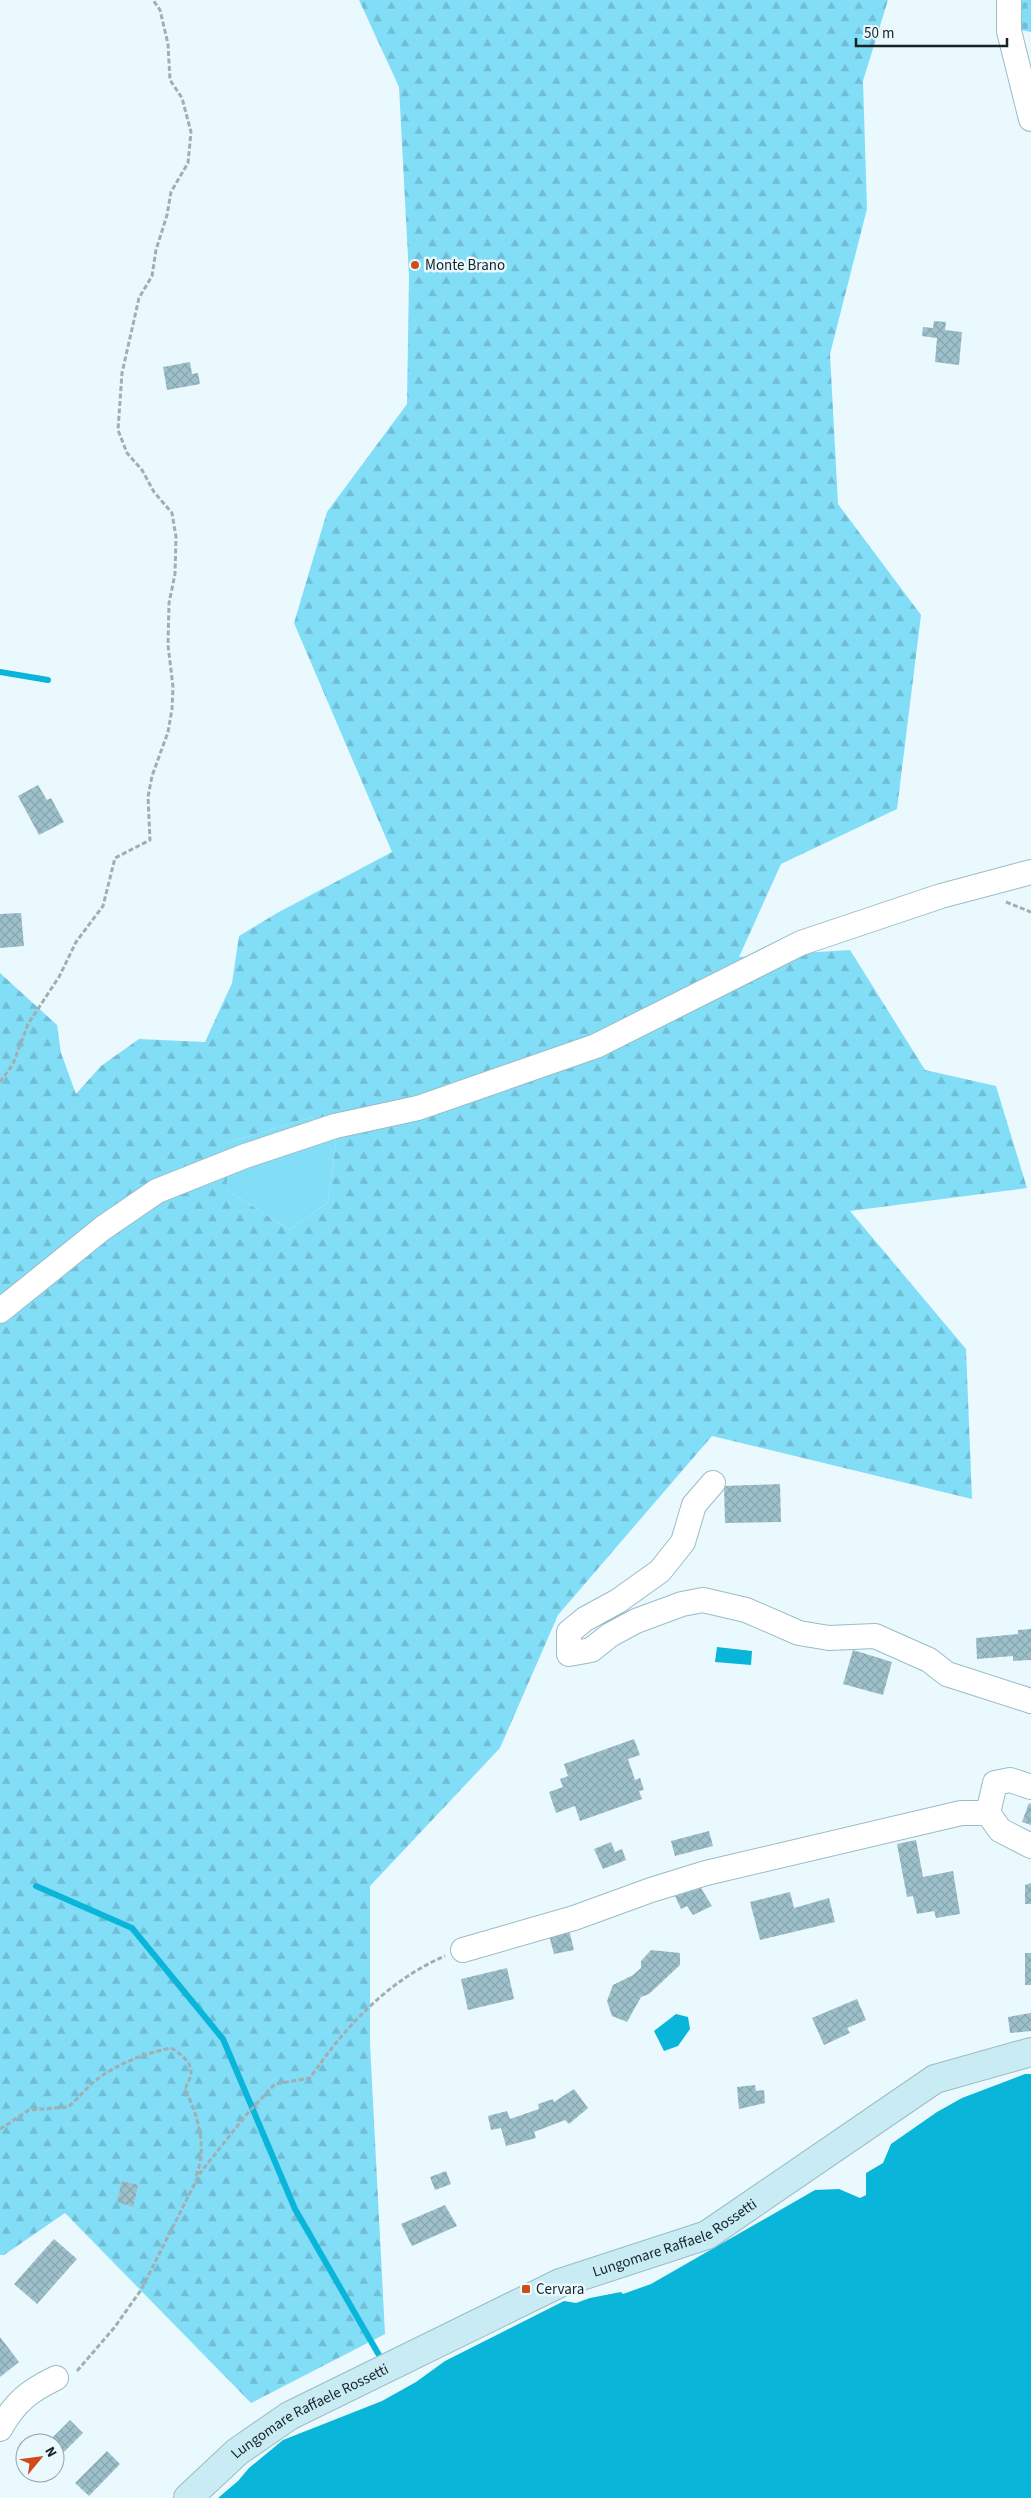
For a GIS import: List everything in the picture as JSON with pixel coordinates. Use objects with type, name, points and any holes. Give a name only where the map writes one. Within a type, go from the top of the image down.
[{"type":"main road","name":"Lungomare Raffaele Rossetti","points":[[188,2498],[237,2452],[289,2416],[560,2283],[707,2235],[934,2079],[1031,2052]]},
{"type":"street","points":[[1010,0],[1009,31],[1031,119]]},
{"type":"street","points":[[0,1311],[103,1228],[157,1191],[245,1156],[335,1126],[418,1108],[596,1046],[801,943],[894,911],[1031,872]]},
{"type":"street","points":[[714,1483],[694,1505],[683,1542],[660,1571],[618,1601],[585,1619],[569,1632],[570,1654],[591,1650],[610,1635],[646,1618],[682,1604],[703,1600],[746,1610],[799,1633],[829,1638],[875,1636],[929,1660],[947,1674],[1031,1700]]},
{"type":"street","points":[[1031,1787],[1010,1780],[995,1783],[988,1814],[1000,1830],[1031,1846]]},
{"type":"street","points":[[464,1950],[574,1918],[650,1890],[748,1862],[962,1813],[988,1814]]},
{"type":"street","points":[[0,2429],[8,2415],[30,2391],[63,2377]]},
{"type":"path","points":[[0,1082],[12,1064],[28,1024],[58,977],[76,942],[103,906],[115,858],[150,840],[148,797],[152,776],[168,732],[172,709],[173,688],[168,637],[169,603],[175,574],[176,537],[172,513],[154,492],[142,470],[127,453],[118,430],[122,373],[139,298],[152,276],[156,250],[167,215],[171,192],[188,163],[191,132],[182,98],[170,80],[168,44],[160,10],[153,0]]},
{"type":"path","points":[[63,2377],[114,2328],[141,2290],[150,2269],[159,2258],[200,2173],[232,2132],[275,2084],[310,2078],[333,2044],[378,1997],[426,1964],[464,1950]]},
{"type":"path","points":[[0,2129],[29,2110],[68,2107],[95,2081],[119,2065],[144,2054],[171,2048],[183,2055],[189,2065],[190,2077],[186,2084],[186,2092],[194,2106],[201,2134],[200,2166],[192,2188]]},
{"type":"green space","points":[[359,0],[888,0],[863,81],[867,209],[830,354],[838,504],[921,615],[897,809],[781,864],[739,957],[850,950],[925,1070],[996,1086],[1027,1188],[850,1211],[966,1349],[972,1499],[712,1436],[558,1615],[500,1748],[370,1886],[370,2044],[385,2334],[251,2403],[65,2213],[4,2255],[0,2255],[0,973],[57,1025],[61,1053],[76,1094],[101,1066],[139,1039],[205,1042],[232,983],[239,936],[277,913],[392,852],[294,623],[327,512],[407,404],[409,276],[399,87]],"holes":[[[312,1117],[336,1142],[328,1202],[290,1230],[227,1190],[227,1143]]]},
{"type":"green space","points":[[1021,0],[1031,0],[1031,32],[1014,29]]},
{"type":"green space","points":[[312,1117],[336,1142],[328,1202],[290,1230],[227,1190],[227,1143]]},
{"type":"shaded area","points":[[717,1647],[752,1651],[751,1665],[715,1662]]},
{"type":"shaded area","points":[[676,2014],[688,2017],[690,2029],[678,2046],[664,2051],[654,2031]]},
{"type":"shaded area","points":[[1025,2074],[1031,2074],[1031,2498],[218,2498],[238,2481],[249,2468],[283,2440],[382,2401],[416,2382],[445,2361],[564,2301],[576,2303],[590,2298],[621,2292],[623,2294],[651,2284],[815,2190],[839,2189],[860,2198],[866,2195],[866,2173],[883,2163],[891,2144],[937,2112],[962,2098]]},
{"type":"building","points":[[934,321],[946,322],[945,330],[962,332],[959,365],[935,362],[937,338],[922,336],[923,327],[933,328]]},
{"type":"building","points":[[190,362],[192,374],[198,373],[200,384],[167,390],[163,367]]},
{"type":"building","points":[[38,785],[47,800],[51,798],[64,822],[39,835],[18,796]]},
{"type":"building","points":[[21,913],[24,946],[0,948],[0,914]]},
{"type":"building","points":[[780,1484],[781,1522],[725,1523],[724,1486]]},
{"type":"building","points":[[1031,1629],[1031,1660],[1013,1661],[1013,1656],[977,1659],[976,1638],[1018,1634],[1018,1630]]},
{"type":"building","points":[[853,1650],[892,1662],[883,1695],[843,1684]]},
{"type":"building","points":[[634,1739],[640,1755],[628,1759],[635,1780],[640,1778],[644,1790],[639,1791],[642,1799],[580,1821],[575,1806],[556,1813],[549,1792],[563,1787],[560,1779],[568,1776],[564,1764]]},
{"type":"building","points":[[1029,1803],[1031,1804],[1031,1825],[1022,1822]]},
{"type":"building","points":[[709,1831],[713,1846],[675,1856],[671,1841]]},
{"type":"building","points":[[916,1840],[923,1877],[953,1871],[960,1914],[936,1918],[934,1911],[917,1914],[913,1896],[907,1897],[897,1844]]},
{"type":"building","points":[[611,1842],[615,1852],[622,1849],[626,1860],[603,1869],[594,1849]]},
{"type":"building","points":[[1031,1883],[1031,1904],[1025,1904],[1025,1885]]},
{"type":"building","points":[[701,1888],[712,1906],[693,1915],[687,1906],[681,1909],[675,1896]]},
{"type":"building","points":[[790,1892],[794,1908],[829,1898],[835,1922],[760,1940],[750,1902]]},
{"type":"building","points":[[569,1930],[574,1950],[554,1954],[549,1935]]},
{"type":"building","points":[[651,1950],[680,1953],[680,1965],[649,1994],[641,1997],[627,2022],[612,2016],[607,2001],[613,1985],[633,1975],[641,1968],[641,1961]]},
{"type":"building","points":[[1025,1953],[1031,1953],[1031,1985],[1025,1985]]},
{"type":"building","points":[[507,1968],[514,1999],[468,2010],[461,1979]]},
{"type":"building","points":[[857,1999],[866,2020],[847,2028],[850,2033],[824,2045],[812,2018]]},
{"type":"building","points":[[1031,2013],[1031,2031],[1010,2033],[1008,2017]]},
{"type":"building","points":[[755,2085],[756,2091],[764,2090],[765,2103],[739,2109],[737,2087]]},
{"type":"building","points":[[574,2089],[588,2108],[569,2124],[565,2120],[534,2132],[536,2138],[506,2146],[501,2128],[491,2130],[488,2116],[507,2111],[510,2119],[539,2109],[538,2104],[553,2099],[554,2102]]},
{"type":"building","points":[[446,2171],[451,2184],[435,2190],[430,2177]]},
{"type":"building","points":[[122,2181],[138,2185],[133,2207],[117,2202]]},
{"type":"building","points":[[445,2205],[457,2226],[412,2246],[401,2224]]},
{"type":"building","points":[[54,2239],[77,2259],[37,2304],[14,2284]]},
{"type":"building","points":[[0,2337],[19,2362],[0,2377]]},
{"type":"building","points":[[70,2420],[83,2433],[65,2451],[65,2433],[57,2433]]},
{"type":"building","points":[[107,2451],[120,2464],[89,2496],[75,2483]]},
{"type":"waterway","points":[[0,672],[48,680]]},
{"type":"waterway","points":[[36,1886],[132,1928],[223,2039],[295,2209],[383,2362]]},
{"type":"place","name":"Monte Brano","points":[[415,265]]},
{"type":"place","name":"Cervara","points":[[526,2289]]}]
